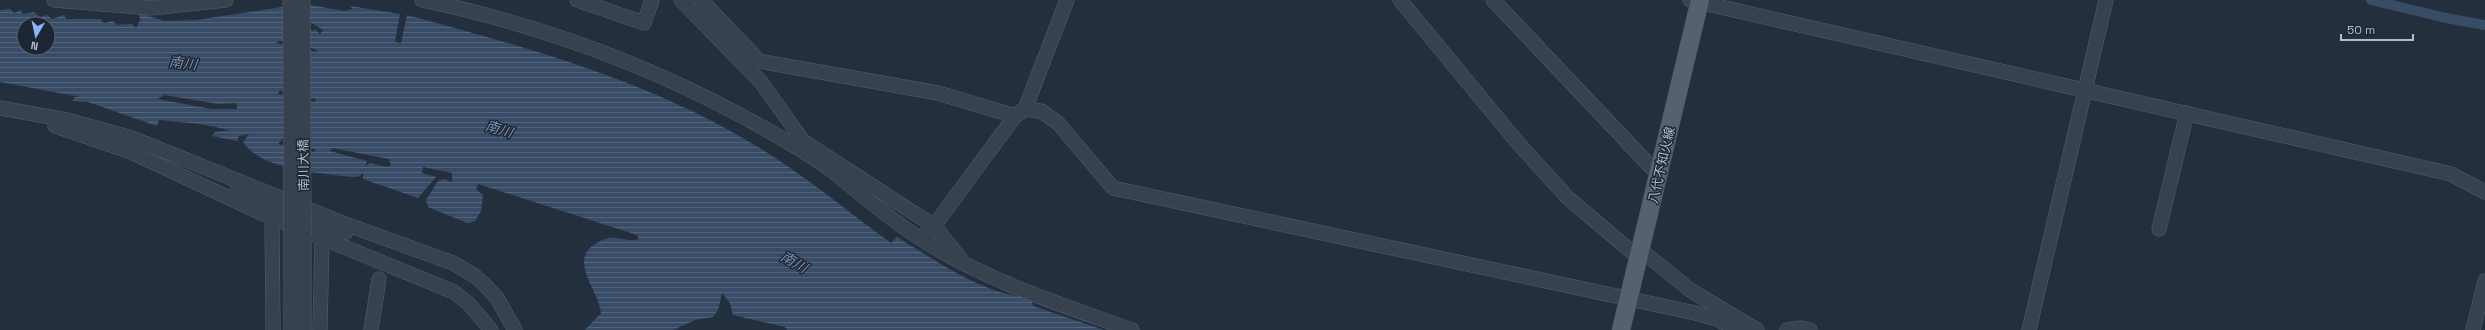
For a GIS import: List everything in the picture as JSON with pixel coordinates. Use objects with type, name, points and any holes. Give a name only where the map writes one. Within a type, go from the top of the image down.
[{"type":"main road","name":"八代不知火線","points":[[1621,330],[1659,172],[1696,1]]},
{"type":"street","points":[[54,0],[151,8],[216,0]]},
{"type":"street","name":"南川大橋","points":[[290,0],[298,234],[304,330]]},
{"type":"street","name":"南川大橋","points":[[298,234],[303,0]]},
{"type":"street","points":[[422,0],[555,36],[603,52],[680,86],[742,116],[809,155],[921,240],[966,265],[1041,298],[1132,330]]},
{"type":"street","points":[[577,0],[600,4],[644,23],[652,0]]},
{"type":"street","points":[[681,0],[761,82],[804,141],[934,226],[966,265]]},
{"type":"street","points":[[701,0],[758,61],[938,93],[1020,112],[1041,112],[1058,123],[1114,188],[1702,315],[1716,319],[1738,330]]},
{"type":"street","points":[[881,210],[896,212],[929,232],[1020,112],[1068,0]]},
{"type":"street","points":[[1400,0],[1518,143],[1568,198],[1640,254],[1690,290],[1757,330]]},
{"type":"street","points":[[1493,0],[1611,126],[1652,168],[1659,172]]},
{"type":"street","points":[[2029,330],[2106,0]]},
{"type":"street","points":[[1696,1],[2451,174],[2485,192]]},
{"type":"street","points":[[0,108],[100,128],[223,176],[235,188],[273,208],[323,226],[368,236],[378,236],[452,263],[475,276],[497,298],[515,330]]},
{"type":"street","points":[[2159,229],[2187,114]]},
{"type":"street","points":[[0,117],[43,122],[124,150],[272,217],[454,292],[469,304],[491,330]]},
{"type":"street","points":[[272,217],[272,330]]},
{"type":"street","points":[[291,330],[298,234]]},
{"type":"street","points":[[320,330],[322,238]]},
{"type":"street","points":[[371,330],[379,279]]},
{"type":"street","points":[[2473,330],[2485,281]]},
{"type":"street","points":[[1786,330],[1801,328],[1810,330]]},
{"type":"water","name":"南川","points":[[310,5],[344,11],[353,9],[350,6],[400,14],[395,42],[401,43],[407,15],[540,53],[627,83],[669,100],[711,120],[751,143],[805,178],[891,243],[897,237],[978,284],[1013,295],[1031,298],[1033,306],[1104,330],[787,330],[785,327],[733,315],[730,303],[722,293],[718,310],[713,317],[695,320],[673,330],[585,330],[601,313],[599,303],[586,272],[584,263],[586,254],[592,246],[605,239],[614,238],[635,240],[639,239],[637,235],[478,184],[476,189],[483,195],[481,211],[475,221],[467,223],[428,207],[426,200],[438,181],[444,179],[452,182],[452,173],[423,167],[422,173],[436,177],[418,198],[363,179],[363,173],[358,177],[352,177],[309,172],[263,159],[243,142],[249,134],[239,136],[237,141],[212,136],[215,132],[230,130],[200,124],[159,120],[157,126],[88,102],[72,101],[75,97],[81,97],[0,82],[0,10],[10,9],[14,13],[21,10],[22,14],[34,12],[39,16],[16,16],[16,56],[56,56],[56,18],[64,15],[66,19],[100,19],[104,23],[113,21],[117,25],[132,24],[136,28],[140,20],[139,13],[164,21],[196,20],[283,7],[284,12]],"holes":[[[310,22],[323,30],[320,34],[315,29],[313,31],[301,23]],[[283,39],[317,50],[316,52],[276,43],[278,41],[283,41]],[[280,90],[283,92],[316,99],[315,102],[278,94]],[[164,95],[218,104],[237,103],[237,109],[212,109],[157,99]],[[283,138],[308,144],[308,148],[315,149],[315,152],[278,144]],[[332,148],[389,159],[391,165],[388,167],[370,163],[365,166],[367,161],[330,151]]]},
{"type":"waterway","points":[[2371,0],[2446,18],[2485,25]]}]
